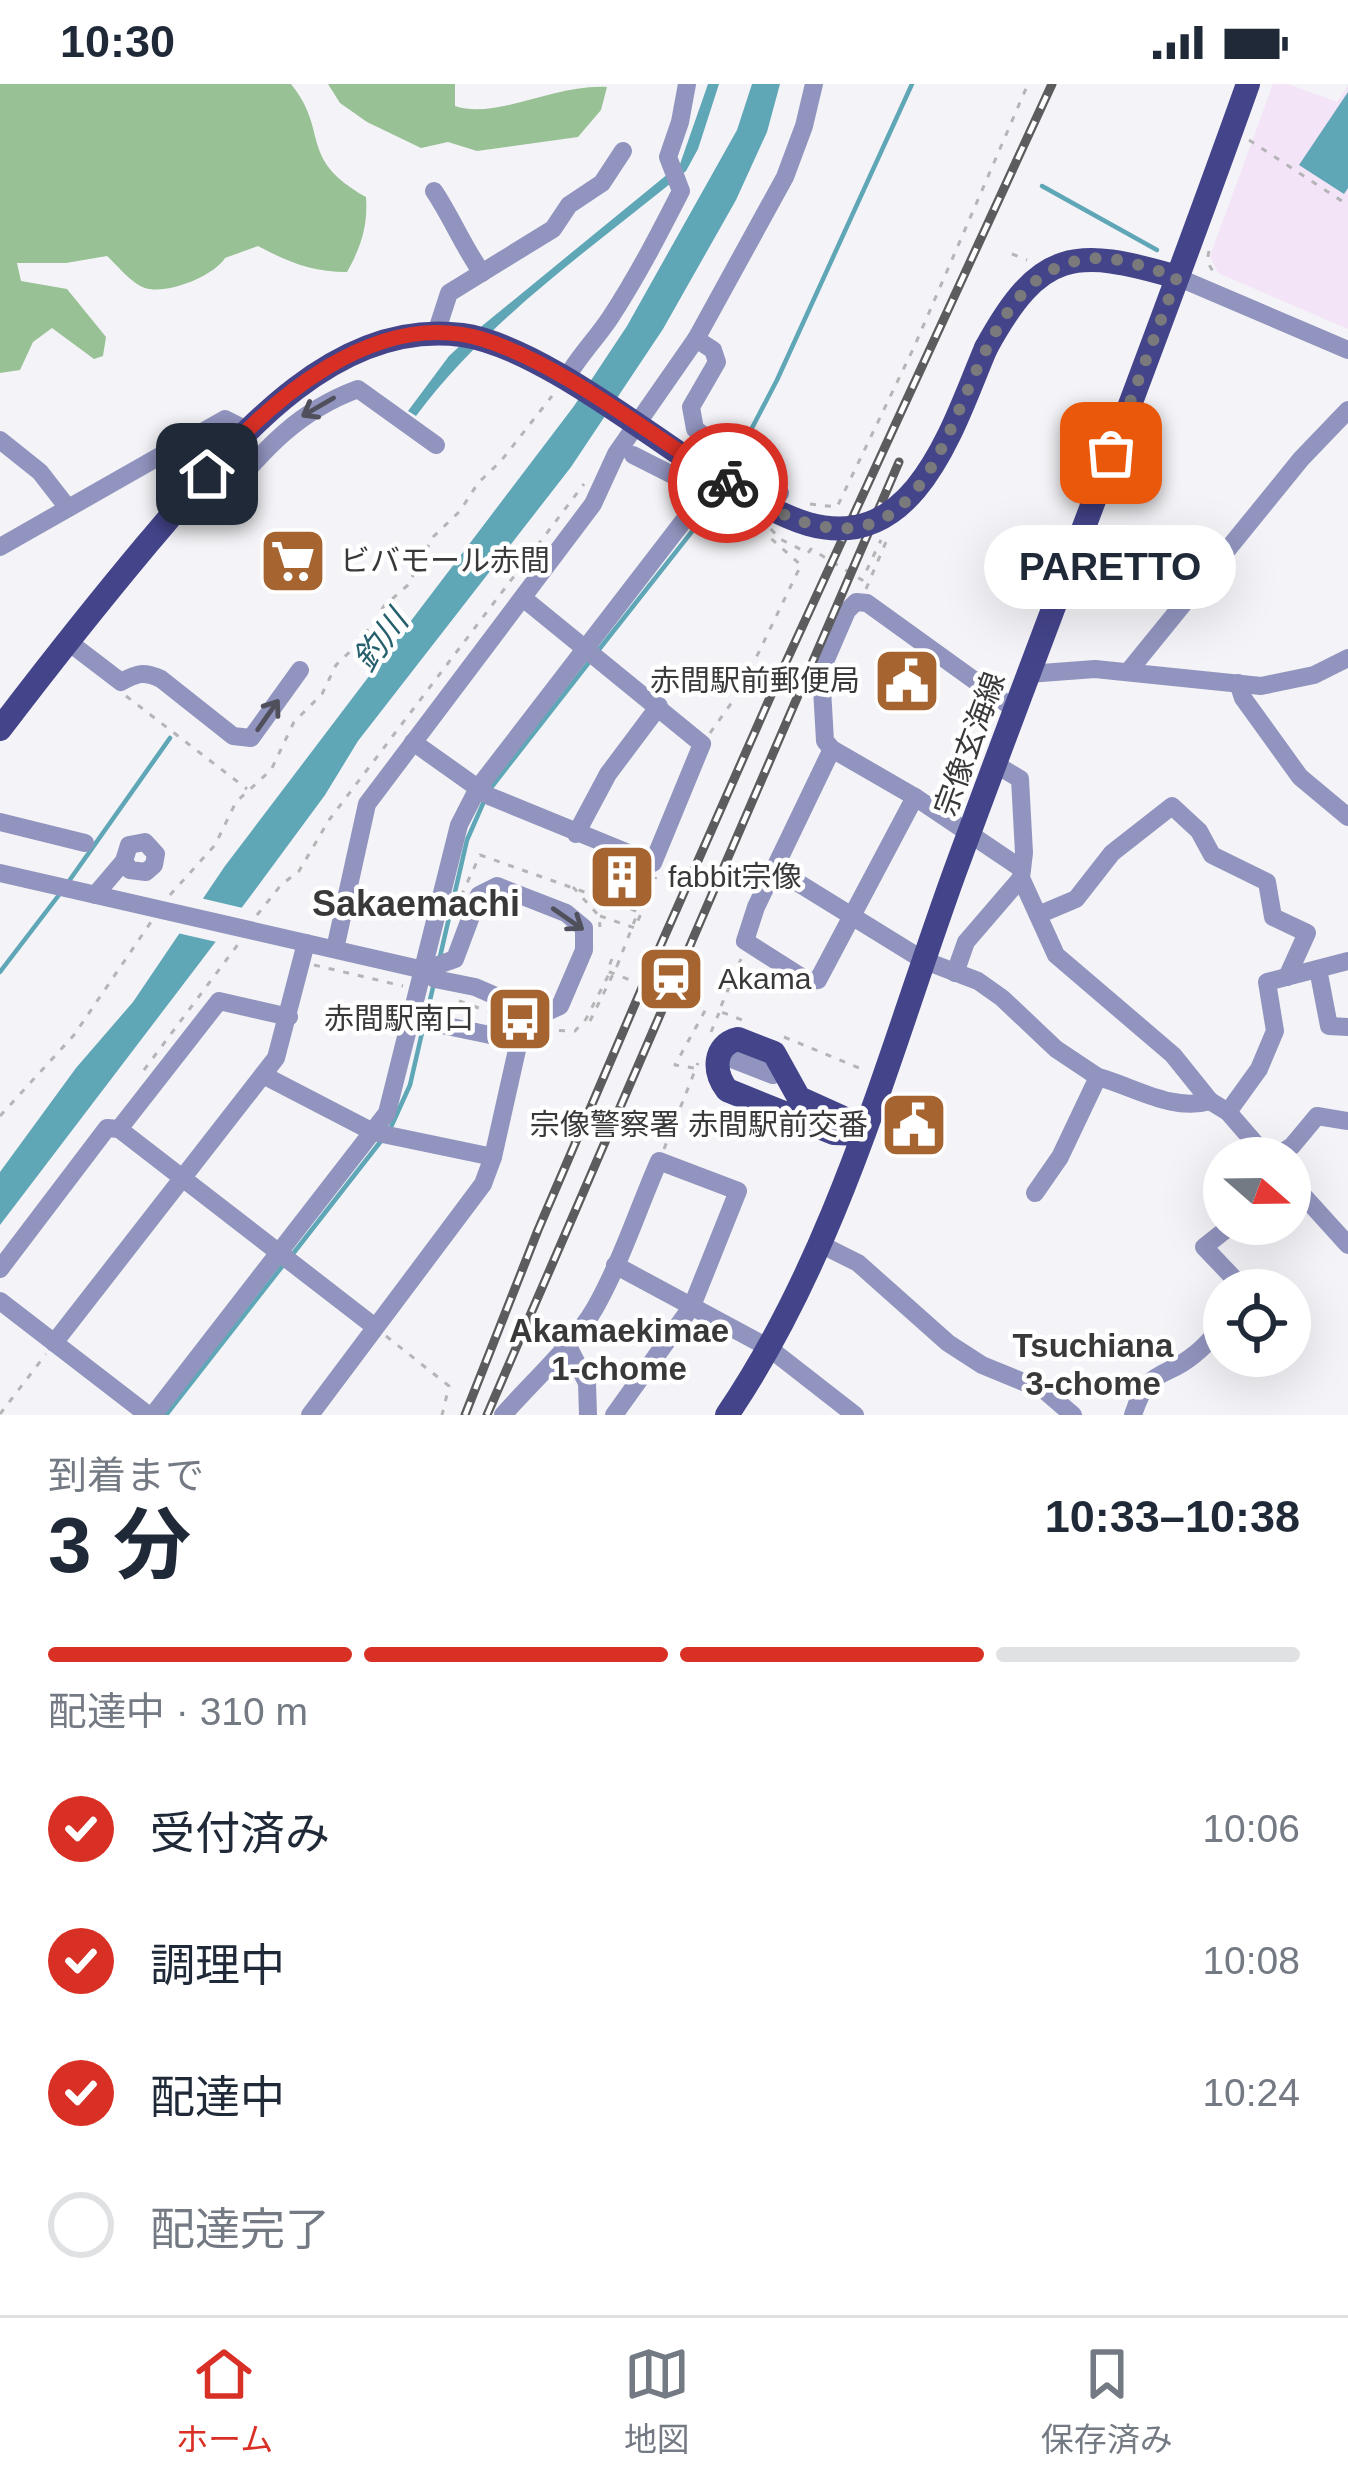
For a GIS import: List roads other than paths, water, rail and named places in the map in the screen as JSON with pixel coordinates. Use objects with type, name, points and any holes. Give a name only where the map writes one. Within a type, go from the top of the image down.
[{"type":"main road","name":"宗像玄海線","points":[[727,1415],[769,1348],[862,1134],[1014,709],[1248,84]]},
{"type":"main road","points":[[0,729],[66,640],[247,430],[268,410],[339,362],[402,337],[436,333],[474,338],[566,381],[776,510],[812,525],[850,526],[883,517],[911,497],[924,480],[986,348],[1022,292],[1037,279],[1070,262],[1117,259],[1177,277]]},
{"type":"main road","points":[[739,1039],[774,1052],[799,1098],[841,1117],[862,1134],[834,1133],[727,1090],[716,1070],[711,1045],[739,1039]]},
{"type":"street","points":[[566,381],[639,272],[681,191],[668,157],[687,84]]},
{"type":"street","points":[[335,949],[367,804],[593,504],[633,423],[696,339],[785,177],[814,84]]},
{"type":"street","points":[[436,333],[444,300],[553,229],[569,206],[602,184],[622,151]]},
{"type":"street","points":[[434,190],[482,273]]},
{"type":"street","points":[[1177,277],[1348,350]]},
{"type":"street","points":[[633,454],[730,504],[750,523],[780,493],[694,429],[691,407],[718,362],[713,350],[696,339]]},
{"type":"street","points":[[190,494],[212,511],[273,440],[298,419],[323,402],[358,389],[436,446]]},
{"type":"street","points":[[1129,672],[1301,459],[1348,410]]},
{"type":"street","points":[[0,547],[225,419],[247,430]]},
{"type":"street","points":[[0,440],[40,472],[68,508]]},
{"type":"street","points":[[0,1301],[150,1415],[387,1113],[397,1088],[459,825],[478,788],[705,493]]},
{"type":"street","points":[[413,742],[478,788],[576,834],[653,862],[702,744],[523,598]]},
{"type":"street","points":[[1014,709],[865,603],[856,602],[847,611],[821,671],[825,741],[832,749],[914,797],[1021,873]]},
{"type":"street","points":[[66,640],[119,686],[136,673],[148,672],[233,736],[244,739],[251,738],[300,670]]},
{"type":"street","points":[[1028,674],[1095,669],[1261,686],[1314,675],[1347,660]]},
{"type":"street","points":[[1238,683],[1243,698],[1300,776],[1348,818]]},
{"type":"street","points":[[576,834],[608,774],[659,706]]},
{"type":"street","points":[[832,749],[774,868],[745,941],[808,981],[818,980],[914,797]]},
{"type":"street","points":[[995,764],[1020,779],[1021,873],[1056,955],[1173,1055],[1210,1101],[1251,1137]]},
{"type":"street","points":[[1038,915],[1076,898],[1112,853],[1172,806],[1199,831],[1212,855],[1268,882],[1273,917],[1307,933],[1287,977]]},
{"type":"street","points":[[0,822],[85,843]]},
{"type":"street","points":[[95,895],[124,860]]},
{"type":"street","points":[[774,868],[923,960],[979,981],[1056,1049],[1098,1077],[1166,1102],[1194,1105],[1210,1101]]},
{"type":"street","points":[[0,873],[246,928],[304,952],[335,949],[422,980],[475,987],[540,1015],[560,1006],[584,950],[584,928],[566,913],[496,886],[479,895],[455,959],[422,980]]},
{"type":"street","points":[[955,973],[966,942],[1021,873]]},
{"type":"street","points":[[54,1343],[265,1076],[289,1017],[304,952]]},
{"type":"street","points":[[1228,1112],[1259,1069],[1275,1031],[1267,982],[1348,962]]},
{"type":"street","points":[[1318,969],[1329,1026],[1348,1028]]},
{"type":"street","points":[[119,1129],[219,1001],[289,1017]]},
{"type":"street","points":[[310,1415],[468,1209],[493,1157],[519,1041],[413,1019]]},
{"type":"street","points":[[265,1076],[373,1132],[493,1157]]},
{"type":"street","points":[[1035,1193],[1060,1157],[1098,1077]]},
{"type":"street","points":[[1299,1137],[1317,1116],[1348,1121]]},
{"type":"street","points":[[0,1269],[106,1127],[119,1129],[375,1327]]},
{"type":"street","points":[[503,1415],[568,1346],[594,1310],[659,1161],[738,1191],[692,1306],[614,1415]]},
{"type":"street","points":[[1311,1204],[1348,1245]]},
{"type":"street","points":[[818,1243],[858,1263],[948,1343],[982,1365],[1045,1391],[1072,1415]]},
{"type":"street","points":[[1207,1245],[1225,1269]]},
{"type":"street","points":[[615,1265],[769,1348],[855,1415]]},
{"type":"street","points":[[568,1346],[587,1383],[587,1415]]},
{"type":"street","points":[[1133,1415],[1141,1389],[1203,1346]]},
{"type":"water","points":[[708,84],[719,84],[686,171],[509,316],[416,416],[408,411],[449,356],[477,330],[680,164]]},
{"type":"water","points":[[752,84],[780,84],[767,132],[736,200],[663,329],[571,467],[358,741],[325,795],[249,898],[0,1225],[0,1172],[76,1068],[133,1002],[225,866],[574,406],[627,326],[737,130]]},
{"type":"water","points":[[1348,92],[1348,188],[1344,194],[1299,165]]},
{"type":"waterway","points":[[739,453],[912,84]]},
{"type":"waterway","points":[[1042,186],[1157,250]]},
{"type":"waterway","points":[[597,652],[716,501]]},
{"type":"waterway","points":[[490,789],[590,661]]},
{"type":"waterway","points":[[69,881],[170,738]]},
{"type":"waterway","points":[[439,961],[467,840],[485,799]]},
{"type":"waterway","points":[[0,972],[62,891]]},
{"type":"waterway","points":[[427,1013],[434,983]]},
{"type":"waterway","points":[[391,1127],[410,1085],[424,1024]]},
{"type":"waterway","points":[[292,1255],[381,1141]]},
{"type":"waterway","points":[[166,1415],[284,1264]]},
{"type":"railway","points":[[465,1415],[647,976],[1052,84]]},
{"type":"railway","points":[[487,1415],[899,462]]},
{"type":"place","name":"PARETTO","points":[[1111,453]]},
{"type":"place","name":"ビバモール赤間","points":[[293,561]]},
{"type":"place","name":"赤間駅前郵便局","points":[[907,681]]},
{"type":"place","name":"fabbit宗像","points":[[622,877]]},
{"type":"place","name":"Akama","points":[[671,979]]},
{"type":"place","name":"赤間駅南口","points":[[520,1019]]},
{"type":"place","name":"宗像警察署 赤間駅前交番","points":[[914,1125]]},
{"type":"district","name":"Sakaemachi","points":[[416,903]]},
{"type":"district","name":"Akamaekimae 1-chome","points":[[619,1349]]},
{"type":"district","name":"Tsuchiana 3-chome","points":[[1093,1364]]},
{"type":"water label","name":"釣川","points":[[380,640]]}]
